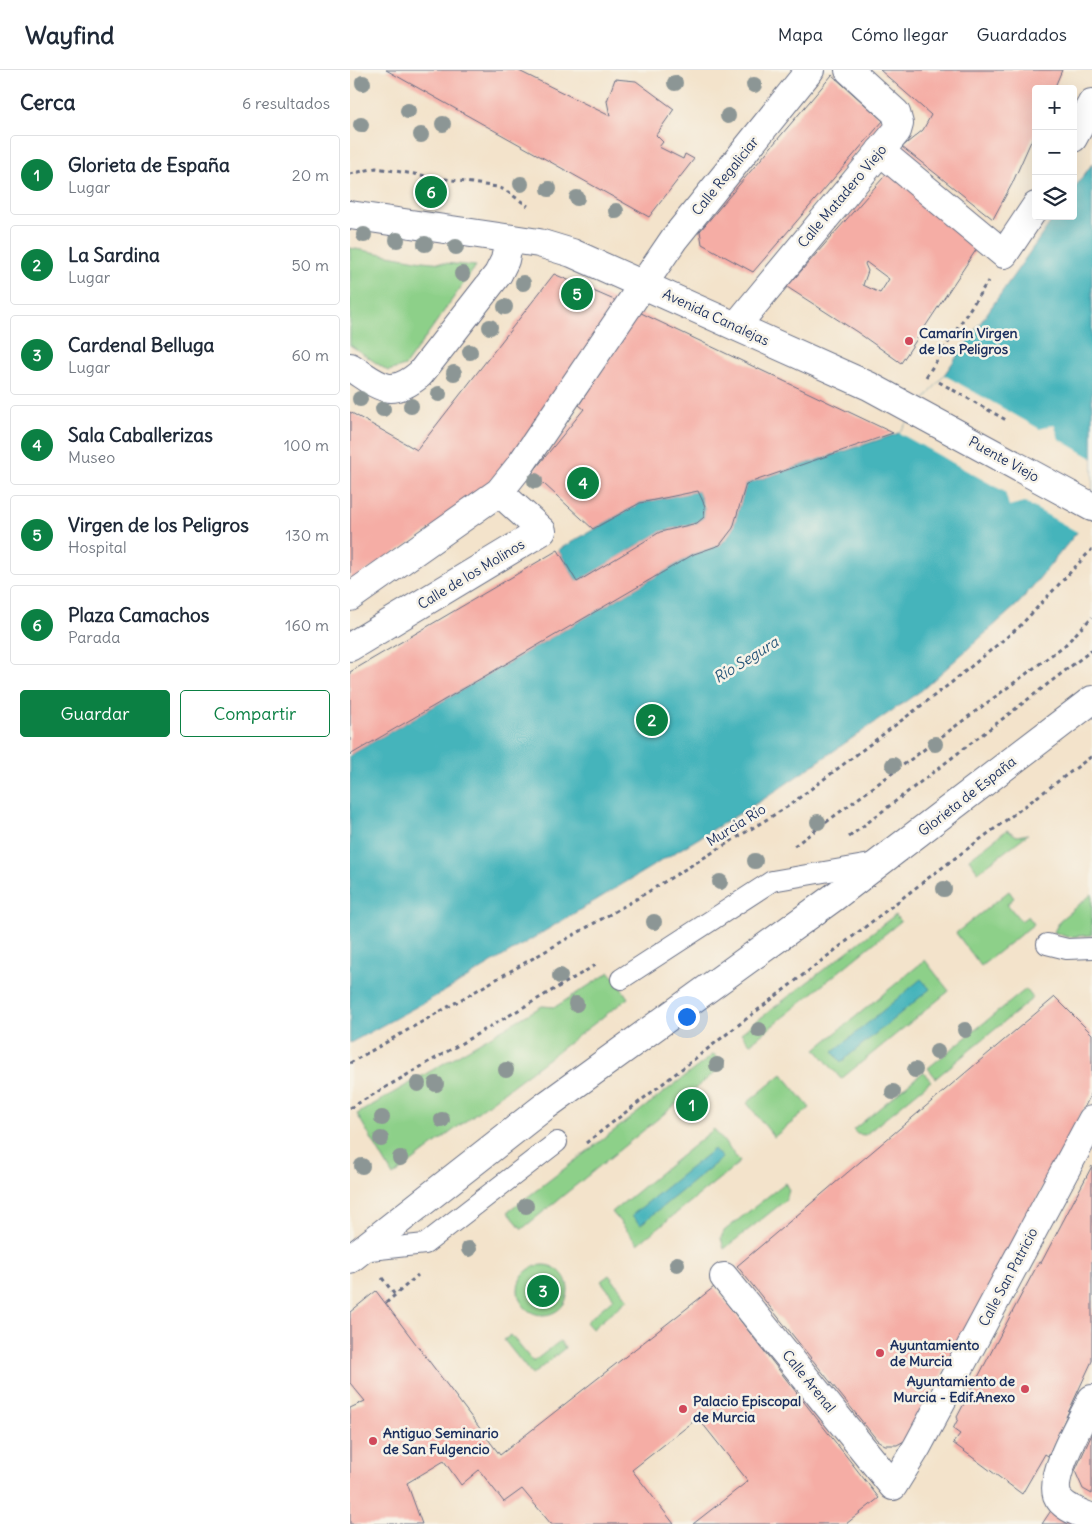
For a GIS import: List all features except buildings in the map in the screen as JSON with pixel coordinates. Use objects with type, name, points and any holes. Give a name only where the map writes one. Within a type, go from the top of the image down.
[{"type":"street","name":"Calle Regaliciar","points":[[644,284],[674,239],[810,70]]},
{"type":"street","name":"Calle Matadero Viejo","points":[[736,326],[897,131],[898,118],[896,113],[849,70]]},
{"type":"street","points":[[1077,131],[1092,103]]},
{"type":"street","points":[[880,150],[1004,254],[1032,212]]},
{"type":"street","name":"Avenida Canalejas","points":[[350,215],[539,243],[572,253],[869,386],[917,410]]},
{"type":"street","points":[[350,367],[380,386],[398,388],[420,374],[498,274],[505,260],[509,239]]},
{"type":"street","points":[[350,597],[498,492],[519,467],[644,284]]},
{"type":"street","name":"Puente Viejo","points":[[917,410],[1092,508]]},
{"type":"street","name":"Calle de los Molinos","points":[[350,647],[542,532],[498,492]]},
{"type":"street","name":"Glorieta de España","points":[[354,1255],[544,1107],[880,863],[1088,704]]},
{"type":"street","name":"Calle San Patricio","points":[[893,1486],[917,1447],[1092,1120]]},
{"type":"street","name":"Calle Arenal","points":[[724,1277],[893,1486]]},
{"type":"street","points":[[1092,1399],[1062,1462],[1056,1483],[1058,1496],[1067,1507],[1092,1518]]},
{"type":"lane","points":[[621,979],[772,881],[880,863]]},
{"type":"lane","points":[[1047,944],[1067,949],[1092,948]]},
{"type":"lane","points":[[354,1255],[425,1244],[557,1142]]},
{"type":"path","points":[[926,377],[977,297]]},
{"type":"path","name":"Murcia Río","points":[[350,1063],[624,906],[787,807],[951,683],[1019,627],[1092,549]]},
{"type":"path","points":[[963,720],[1065,645],[1092,617]]},
{"type":"path","points":[[581,1148],[926,879],[1092,756]]},
{"type":"path","points":[[386,1303],[425,1269]]},
{"type":"green space","points":[[350,248],[422,261],[476,266],[405,366],[388,371],[350,345]]},
{"type":"green space","points":[[1007,830],[1017,836],[1028,834],[978,872],[969,859]]},
{"type":"green space","points":[[1009,891],[1014,898],[1007,904],[1021,921],[1028,916],[1034,924],[981,966],[956,933]]},
{"type":"green space","points":[[1092,894],[1092,935],[1067,937],[1054,932],[1060,920]]},
{"type":"green space","points":[[895,915],[901,921],[750,1044],[741,1033]]},
{"type":"green space","points":[[925,960],[949,991],[841,1079],[816,1049]]},
{"type":"green space","points":[[610,972],[628,998],[393,1176],[357,1114],[542,1006],[555,1007]]},
{"type":"green space","points":[[1026,989],[1033,998],[936,1078],[928,1068]]},
{"type":"green space","points":[[714,1054],[723,1066],[522,1229],[508,1212]]},
{"type":"green space","points":[[923,1072],[931,1081],[865,1135],[857,1134],[853,1130]]},
{"type":"green space","points":[[782,1074],[810,1108],[774,1137],[747,1103]]},
{"type":"green space","points":[[714,1129],[740,1162],[638,1244],[612,1212]]},
{"type":"green space","points":[[785,1183],[789,1190],[786,1200],[724,1249],[721,1238],[724,1231]]},
{"type":"green space","points":[[538,1265],[548,1265],[561,1272],[568,1285],[568,1295],[561,1308],[548,1315],[538,1315],[529,1311],[522,1304],[518,1295],[518,1285],[522,1276],[529,1269]]},
{"type":"green space","points":[[609,1275],[628,1299],[592,1329],[586,1322],[614,1298],[601,1281]]},
{"type":"green space","points":[[511,1335],[533,1362],[560,1341],[565,1348],[532,1375],[504,1340]]},
{"type":"water","name":"Río Segura","points":[[1092,164],[1092,514],[1019,603],[922,690],[767,797],[447,990],[350,1043],[350,755],[694,554],[720,545],[733,528],[746,484],[899,433],[944,375],[1052,220],[1077,220],[1077,185]]},
{"type":"water","points":[[698,491],[705,511],[704,517],[697,523],[660,532],[577,582],[558,550],[640,503]]},
{"type":"water","points":[[921,979],[930,989],[841,1062],[833,1052]]},
{"type":"water","points":[[714,1149],[722,1158],[640,1225],[632,1215]]},
{"type":"pier","points":[[944,375],[1040,429],[1054,424],[1059,439],[1092,458],[1092,518],[1079,533],[1024,502],[1009,506],[1005,492],[899,433]]},
{"type":"place","name":"Plaza Camachos","points":[[431,192]]},
{"type":"place","name":"Virgen de los Peligros","points":[[577,294]]},
{"type":"place","name":"Camarín Virgen de los Peligros","points":[[909,341]]},
{"type":"place","name":"Sala Caballerizas","points":[[583,483]]},
{"type":"place","name":"La Sardina","points":[[652,720]]},
{"type":"place","name":"Glorieta de España","points":[[692,1105]]},
{"type":"place","name":"Cardenal Belluga","points":[[543,1291]]},
{"type":"place","name":"Ayuntamiento de Murcia","points":[[880,1353]]},
{"type":"place","name":"Ayuntamiento de Murcia - Edif.Anexo","points":[[1025,1389]]},
{"type":"place","name":"Palacio Episcopal de Murcia","points":[[683,1409]]},
{"type":"place","name":"Antiguo Seminario de San Fulgencio","points":[[373,1441]]}]
